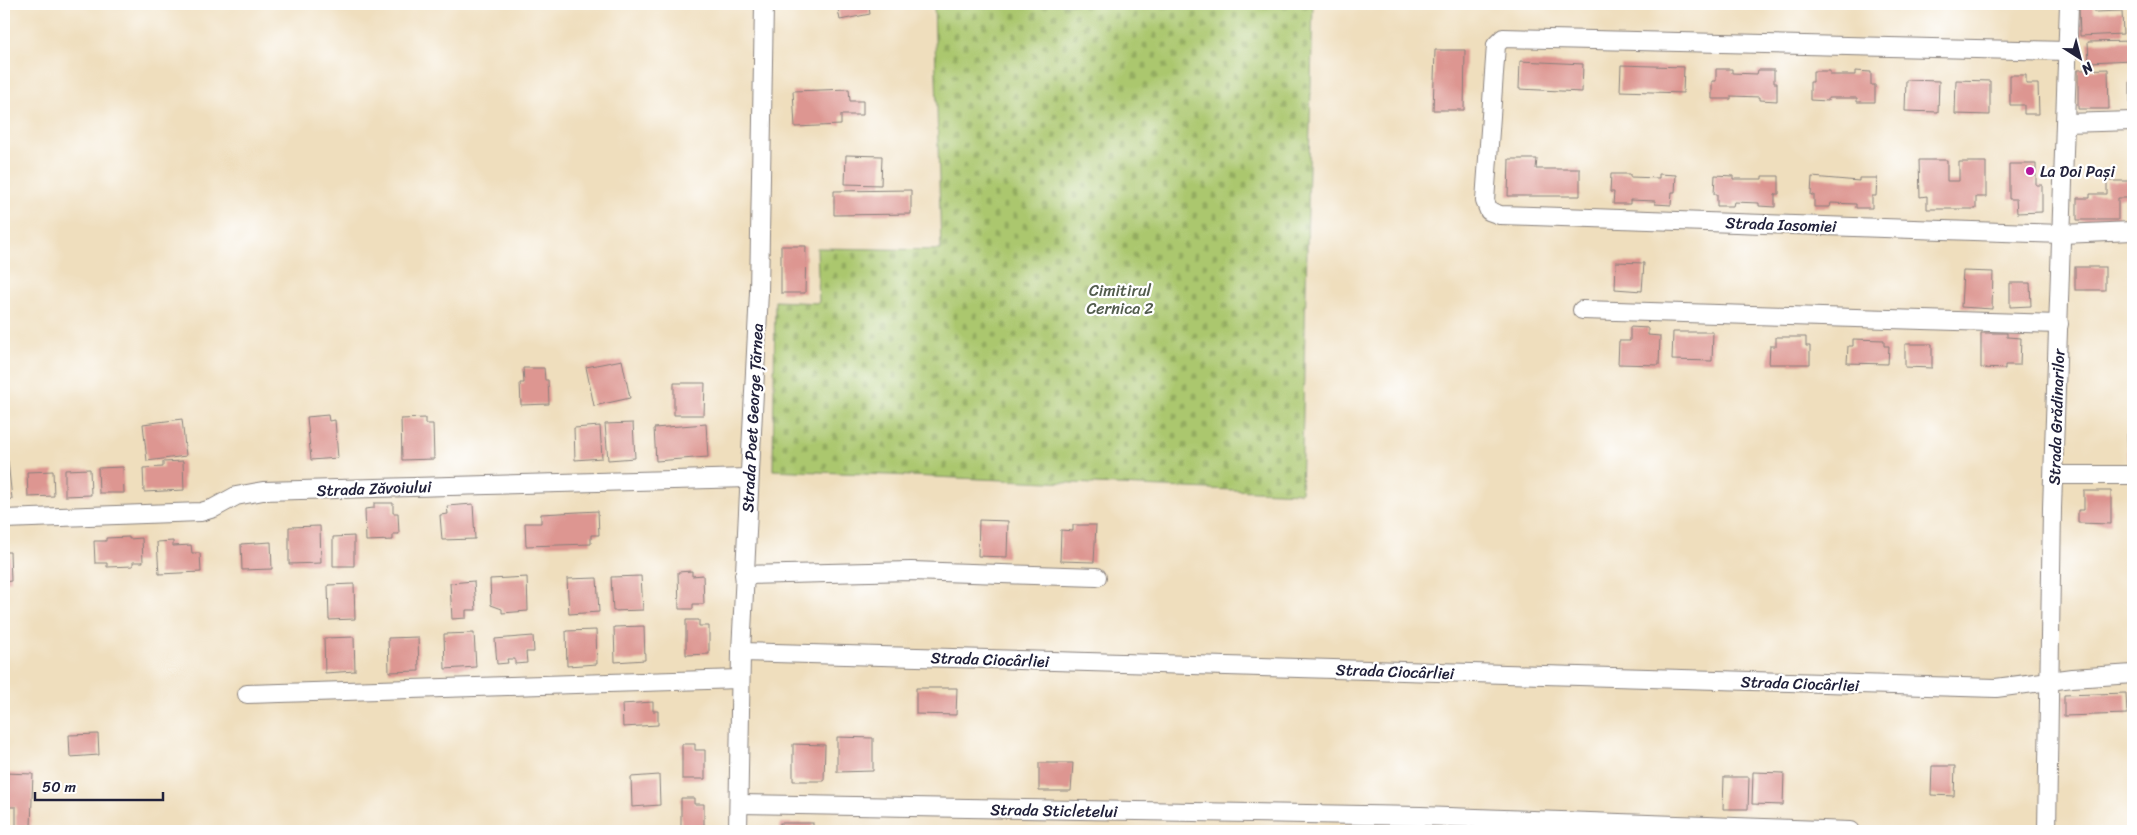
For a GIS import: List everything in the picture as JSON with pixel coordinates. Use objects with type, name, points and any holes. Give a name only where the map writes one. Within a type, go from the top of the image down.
[{"type":"street","name":"Strada Poet George Țărnea","points":[[738,831],[740,679],[744,575],[759,292],[764,4]]},
{"type":"street","name":"Strada Grădinarilor","points":[[2047,831],[2054,475],[2069,4]]},
{"type":"street","name":"Strada Iasomiei","points":[[2067,51],[1503,38],[1496,45],[1485,202],[1490,211],[1500,215],[2062,234],[2133,231]]},
{"type":"street","points":[[2066,123],[2133,121]]},
{"type":"street","points":[[1582,310],[2059,324]]},
{"type":"street","points":[[2054,475],[2133,475]]},
{"type":"street","name":"Strada Zăvoiului","points":[[4,520],[201,512],[214,508],[236,496],[263,491],[749,478]]},
{"type":"street","points":[[744,575],[911,571],[1097,577]]},
{"type":"street","name":"Strada Ciocârliei","points":[[741,652],[1996,688],[2133,674]]},
{"type":"street","points":[[248,694],[740,679]]},
{"type":"street","name":"Strada Sticletelui","points":[[739,804],[1421,816],[1850,831]]},
{"type":"green space","name":"Cimitirul Cernica 2","points":[[934,4],[1313,4],[1301,493],[773,470],[775,301],[819,303],[817,248],[941,250]]},
{"type":"building","points":[[837,4],[878,4],[878,6],[869,7],[870,14],[840,20]]},
{"type":"building","points":[[2094,6],[2094,12],[2122,11],[2123,34],[2080,36],[2079,7]]},
{"type":"building","points":[[2132,41],[2132,60],[2089,62],[2088,42]]},
{"type":"building","points":[[1435,50],[1465,50],[1464,110],[1433,110]]},
{"type":"building","points":[[1520,61],[1583,64],[1582,92],[1519,89]]},
{"type":"building","points":[[1621,65],[1684,67],[1683,93],[1620,91]]},
{"type":"building","points":[[1716,69],[1732,69],[1732,73],[1757,74],[1758,70],[1774,70],[1774,83],[1777,83],[1777,101],[1760,100],[1760,97],[1731,96],[1731,99],[1712,99],[1712,81],[1716,81]]},
{"type":"building","points":[[2108,69],[2109,109],[2078,109],[2078,70]]},
{"type":"building","points":[[1813,71],[1830,71],[1830,75],[1855,75],[1855,71],[1871,72],[1871,85],[1875,85],[1875,102],[1857,102],[1857,98],[1828,98],[1828,101],[1810,100],[1810,82],[1813,82]]},
{"type":"building","points":[[2010,75],[2026,75],[2026,84],[2038,84],[2039,114],[2024,114],[2024,105],[2010,105]]},
{"type":"building","points":[[1906,80],[1939,81],[1938,112],[1905,111]]},
{"type":"building","points":[[1956,80],[1990,81],[1990,115],[1955,114]]},
{"type":"building","points":[[2133,80],[2133,105],[2130,105],[2130,81]]},
{"type":"building","points":[[849,89],[850,101],[863,101],[863,115],[841,115],[841,125],[795,127],[793,91]]},
{"type":"building","points":[[846,155],[882,156],[881,185],[845,184]]},
{"type":"building","points":[[1509,159],[1537,159],[1536,169],[1580,169],[1580,196],[1508,196]]},
{"type":"building","points":[[1919,160],[1947,160],[1947,181],[1959,181],[1959,162],[1986,162],[1986,197],[1976,197],[1976,209],[1927,209],[1927,196],[1920,197]]},
{"type":"building","points":[[2009,164],[2036,164],[2036,185],[2042,185],[2042,212],[2017,213],[2016,199],[2009,199]]},
{"type":"building","points":[[1611,174],[1630,174],[1630,177],[1659,178],[1659,174],[1676,175],[1675,192],[1672,192],[1671,205],[1655,204],[1655,201],[1630,200],[1630,204],[1613,204],[1614,192],[1610,192]]},
{"type":"building","points":[[1715,175],[1733,176],[1733,179],[1762,179],[1762,176],[1779,176],[1779,194],[1775,194],[1775,207],[1759,206],[1759,203],[1734,202],[1733,206],[1717,206],[1717,194],[1714,194]]},
{"type":"building","points":[[1812,177],[1859,181],[1859,178],[1877,178],[1876,196],[1872,196],[1872,208],[1856,208],[1856,204],[1831,203],[1830,207],[1814,207],[1814,195],[1811,195]]},
{"type":"building","points":[[2107,181],[2130,181],[2131,198],[2118,198],[2118,220],[2077,220],[2077,198],[2090,198],[2090,194],[2107,194]]},
{"type":"building","points":[[911,190],[911,214],[834,215],[834,191]]},
{"type":"building","points":[[781,246],[806,246],[805,293],[781,293]]},
{"type":"building","points":[[1616,262],[1644,263],[1642,291],[1615,289]]},
{"type":"building","points":[[2075,267],[2105,267],[2105,290],[2075,290]]},
{"type":"building","points":[[1963,271],[1993,272],[1992,309],[1961,307]]},
{"type":"building","points":[[2010,283],[2030,283],[2031,306],[2010,307]]},
{"type":"building","points":[[1630,327],[1648,328],[1648,335],[1660,336],[1659,365],[1618,364],[1619,341],[1630,341]]},
{"type":"building","points":[[1673,332],[1713,332],[1712,361],[1672,360]]},
{"type":"building","points":[[1981,333],[2007,333],[2007,337],[2021,338],[2020,365],[2005,365],[2005,369],[1981,368]]},
{"type":"building","points":[[1776,337],[1806,337],[1806,346],[1810,346],[1810,364],[1769,364],[1770,346],[1776,346]]},
{"type":"building","points":[[1853,339],[1884,340],[1884,346],[1889,346],[1888,364],[1847,363],[1848,346],[1853,346]]},
{"type":"building","points":[[1905,344],[1932,344],[1932,368],[1905,367]]},
{"type":"building","points":[[622,360],[630,398],[594,406],[586,367]]},
{"type":"building","points":[[523,368],[544,368],[545,380],[548,380],[549,404],[521,405],[520,383],[524,383]]},
{"type":"building","points":[[674,383],[705,383],[704,415],[674,415]]},
{"type":"building","points":[[328,415],[329,421],[335,420],[338,458],[311,460],[307,417]]},
{"type":"building","points":[[425,418],[425,424],[433,424],[434,459],[402,460],[401,419]]},
{"type":"building","points":[[182,419],[186,456],[147,461],[143,424]]},
{"type":"building","points":[[633,423],[635,458],[608,460],[605,424]]},
{"type":"building","points":[[706,424],[708,457],[656,461],[654,428]]},
{"type":"building","points":[[600,426],[602,458],[575,460],[574,428]]},
{"type":"building","points":[[2133,433],[2133,461],[2128,461],[2127,434]]},
{"type":"building","points":[[8,461],[12,499],[4,500],[4,462]]},
{"type":"building","points":[[183,461],[184,490],[144,492],[143,468],[163,467],[163,462]]},
{"type":"building","points":[[123,467],[124,493],[99,493],[98,468]]},
{"type":"building","points":[[90,469],[91,495],[65,496],[65,470]]},
{"type":"building","points":[[53,471],[54,496],[28,497],[27,472]]},
{"type":"building","points":[[2084,491],[2111,491],[2111,524],[2078,523],[2078,510],[2084,510]]},
{"type":"building","points":[[374,503],[393,503],[393,513],[398,513],[399,534],[393,534],[393,540],[366,541],[365,509],[374,508]]},
{"type":"building","points":[[473,504],[475,539],[442,540],[440,515],[448,514],[447,506]]},
{"type":"building","points":[[598,511],[599,535],[591,535],[591,544],[526,546],[525,523],[541,523],[541,514]]},
{"type":"building","points":[[979,520],[1008,521],[1007,557],[978,556]]},
{"type":"building","points":[[1073,525],[1096,525],[1094,562],[1060,561],[1061,530],[1073,531]]},
{"type":"building","points":[[320,526],[321,563],[289,564],[289,527]]},
{"type":"building","points":[[354,536],[354,566],[333,566],[333,537]]},
{"type":"building","points":[[129,537],[129,539],[142,538],[143,562],[133,562],[133,566],[107,567],[107,563],[95,563],[94,541],[106,541],[106,538]]},
{"type":"building","points":[[173,541],[173,546],[191,545],[192,553],[200,553],[201,572],[159,574],[157,542]]},
{"type":"building","points":[[271,542],[272,569],[242,570],[241,544]]},
{"type":"building","points":[[4,552],[10,552],[11,581],[4,582]]},
{"type":"building","points":[[692,571],[692,576],[703,575],[704,604],[693,604],[693,609],[679,609],[678,572]]},
{"type":"building","points":[[641,576],[643,610],[613,611],[611,577]]},
{"type":"building","points":[[527,577],[528,611],[502,613],[502,609],[491,605],[490,579]]},
{"type":"building","points":[[597,578],[599,612],[569,614],[567,579]]},
{"type":"building","points":[[474,581],[476,610],[466,610],[466,618],[452,619],[450,583]]},
{"type":"building","points":[[354,584],[355,619],[329,620],[328,585]]},
{"type":"building","points":[[686,620],[699,620],[699,626],[709,626],[709,654],[686,655]]},
{"type":"building","points":[[644,626],[645,660],[615,662],[614,627]]},
{"type":"building","points":[[596,630],[597,664],[567,666],[566,631]]},
{"type":"building","points":[[474,633],[476,667],[445,669],[444,634]]},
{"type":"building","points":[[533,636],[534,652],[526,652],[527,663],[515,664],[515,659],[507,659],[508,663],[497,664],[495,639]]},
{"type":"building","points":[[354,637],[355,671],[325,673],[324,638]]},
{"type":"building","points":[[418,637],[419,671],[389,672],[388,638]]},
{"type":"building","points":[[916,688],[957,688],[956,715],[916,714]]},
{"type":"building","points":[[2126,693],[2127,714],[2064,716],[2064,695]]},
{"type":"building","points":[[653,702],[653,711],[658,711],[658,725],[623,727],[622,704]]},
{"type":"building","points":[[98,734],[99,755],[70,757],[69,735]]},
{"type":"building","points":[[837,737],[873,738],[873,771],[837,772]]},
{"type":"building","points":[[682,744],[695,744],[695,750],[705,750],[705,779],[682,779]]},
{"type":"building","points":[[793,744],[825,745],[824,781],[793,781]]},
{"type":"building","points":[[1039,763],[1073,763],[1071,791],[1039,791]]},
{"type":"building","points":[[1932,766],[1955,766],[1954,796],[1931,795]]},
{"type":"building","points":[[1753,772],[1784,773],[1783,805],[1752,804]]},
{"type":"building","points":[[4,773],[33,774],[31,826],[16,826],[16,807],[4,807]]},
{"type":"building","points":[[659,775],[660,805],[632,807],[631,777]]},
{"type":"building","points":[[1724,777],[1749,777],[1748,809],[1723,809]]},
{"type":"building","points":[[681,798],[694,798],[694,804],[704,804],[704,831],[681,831]]},
{"type":"building","points":[[780,823],[813,823],[813,831],[780,831]]},
{"type":"place","name":"La Doi Pași","points":[[2030,171]]}]
